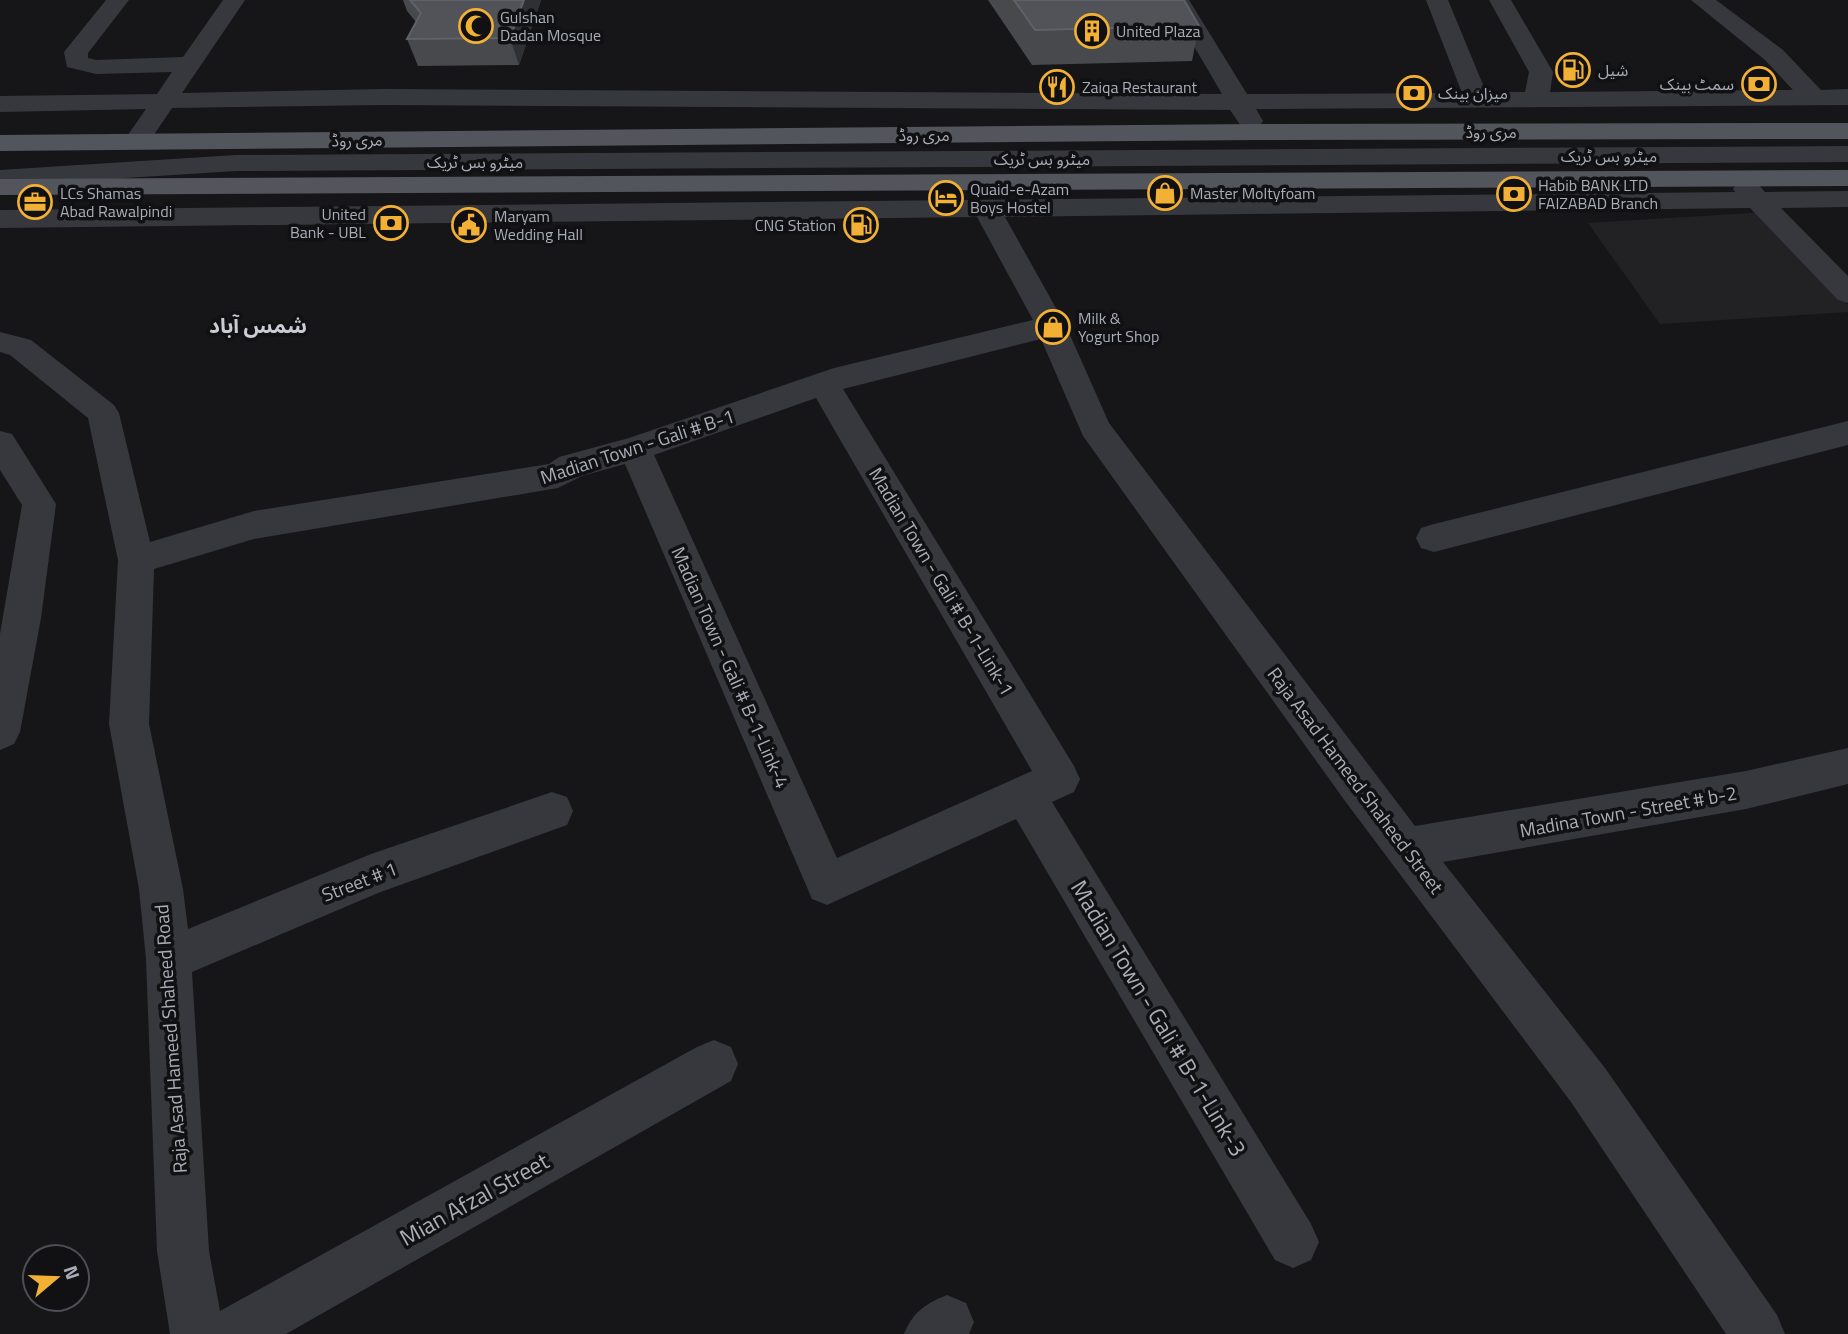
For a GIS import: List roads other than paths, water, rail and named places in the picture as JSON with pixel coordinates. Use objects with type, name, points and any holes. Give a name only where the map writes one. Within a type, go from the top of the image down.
[{"type":"main road","name":"مری روڈ","points":[[0,142],[1256,132],[1848,131]]},
{"type":"main road","points":[[0,187],[1747,189],[1848,178]]},
{"type":"street","points":[[118,0],[76,52],[76,62],[96,67],[189,64]]},
{"type":"street","points":[[136,142],[234,0]]},
{"type":"street","points":[[1178,0],[1256,132]]},
{"type":"street","points":[[1437,0],[1477,100]]},
{"type":"street","points":[[1500,0],[1541,72],[1536,99]]},
{"type":"street","points":[[1702,0],[1774,55],[1814,97]]},
{"type":"street","points":[[0,104],[383,97],[1239,103],[1848,97]]},
{"type":"street","name":"میٹرو بس ٹریک","points":[[0,151],[70,150],[236,163]]},
{"type":"street","name":"میٹرو بس ٹریک","points":[[0,178],[236,163],[1848,154]]},
{"type":"street","points":[[1747,189],[1848,293]]},
{"type":"street","points":[[0,219],[986,208],[1747,189],[1848,199]]},
{"type":"street","name":"Raja Asad Hameed Shaheed Street","points":[[986,208],[1051,326],[1095,428],[1406,848],[1588,1085],[1758,1334]]},
{"type":"street","name":"Madian Town - Gali # B-1","points":[[136,560],[254,525],[558,475],[571,466],[635,449],[824,384],[1051,326]]},
{"type":"street","name":"Raja Asad Hameed Shaheed Road","points":[[0,342],[20,347],[103,413],[136,560],[129,724],[160,889],[169,959],[183,1251],[197,1334]]},
{"type":"street","name":"Madian Town - Gali # B-1-Link-1","points":[[824,384],[1042,787]]},
{"type":"street","points":[[1434,538],[1848,433]]},
{"type":"street","points":[[0,443],[39,503],[0,732]]},
{"type":"street","name":"Madian Town - Gali # B-1-Link-4","points":[[635,449],[827,884],[1042,787]]},
{"type":"street","name":"Madina Town - Street # b-2","points":[[1406,848],[1844,774]]},
{"type":"street","name":"Madian Town - Gali # B-1-Link-3","points":[[1042,787],[1293,1242]]},
{"type":"street","name":"Street # 1","points":[[169,959],[371,876],[552,811]]},
{"type":"street","name":"Mian Afzal Street","points":[[233,1334],[714,1064]]},
{"type":"place","name":"Gulshan Dadan Mosque","points":[[476,26]]},
{"type":"place","name":"United Plaza","points":[[1092,31]]},
{"type":"place","name":"شیل","points":[[1573,70]]},
{"type":"place","name":"سمٹ بینک","points":[[1759,84]]},
{"type":"place","name":"Zaiqa Restaurant","points":[[1057,87]]},
{"type":"place","name":"میزان بینک","points":[[1414,93]]},
{"type":"place","name":"Master Moltyfoam","points":[[1165,193]]},
{"type":"place","name":"Habib BANK LTD FAIZABAD Branch","points":[[1514,194]]},
{"type":"place","name":"Quaid-e-Azam Boys Hostel","points":[[946,198]]},
{"type":"place","name":"LCs Shamas Abad Rawalpindi","points":[[35,202]]},
{"type":"place","name":"United Bank - UBL","points":[[391,223]]},
{"type":"place","name":"Maryam Wedding Hall","points":[[469,225]]},
{"type":"place","name":"CNG Station","points":[[861,225]]},
{"type":"place","name":"Milk & Yogurt Shop","points":[[1053,327]]},
{"type":"district","name":"شمس آباد","points":[[258,325]]}]
